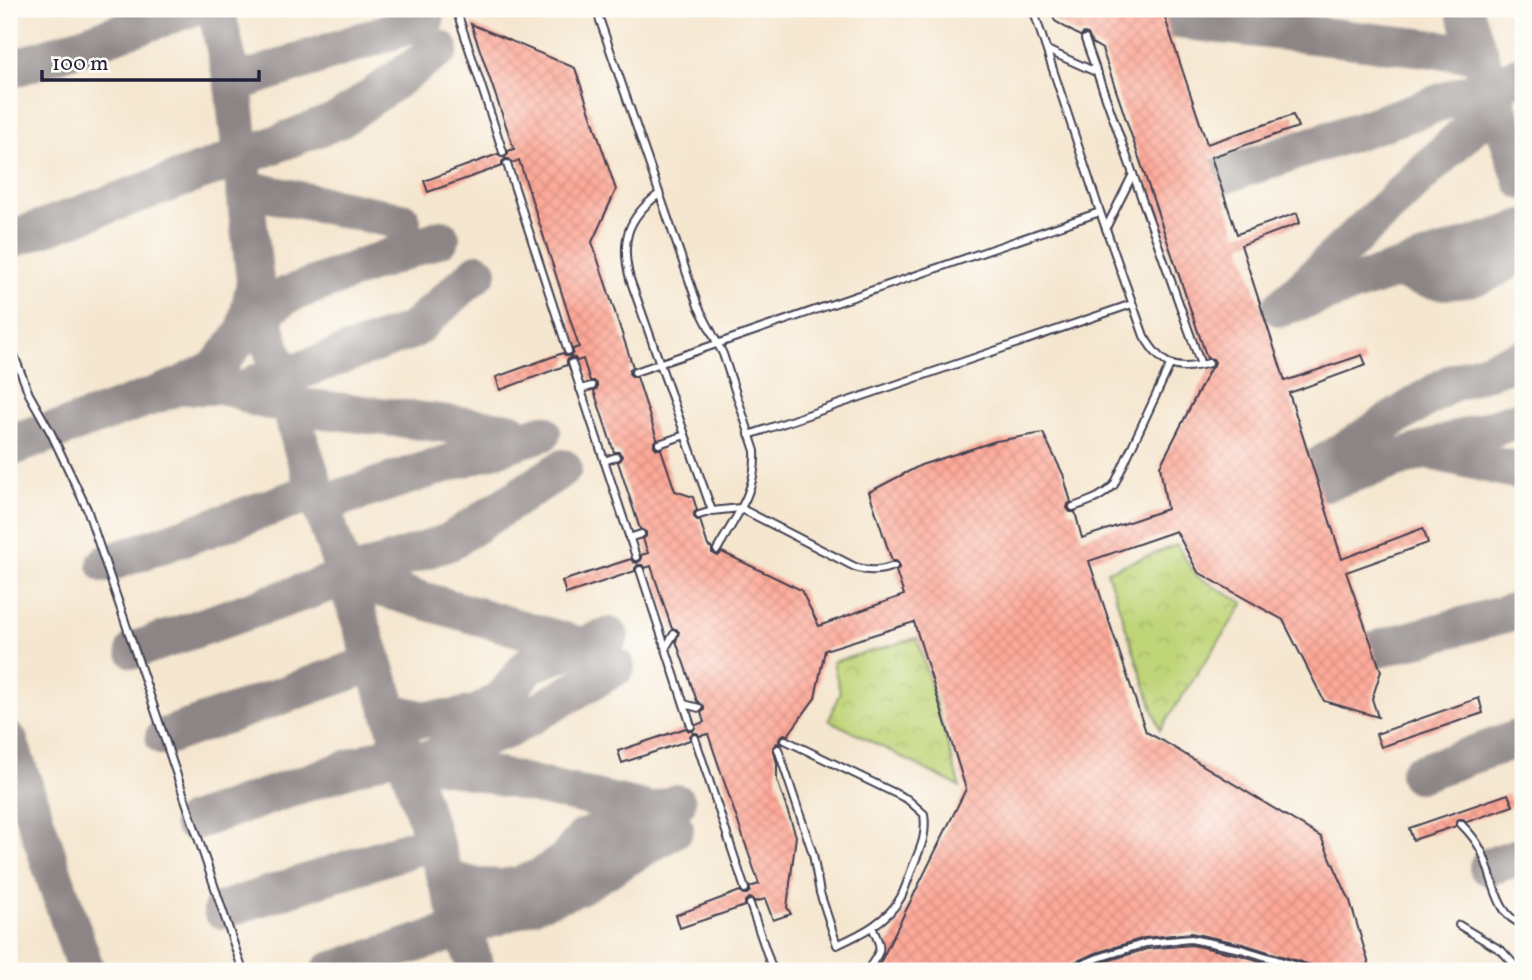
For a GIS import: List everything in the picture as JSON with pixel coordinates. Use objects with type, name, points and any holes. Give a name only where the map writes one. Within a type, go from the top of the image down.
[{"type":"lane","points":[[456,9],[503,152]]},
{"type":"lane","points":[[596,9],[698,306],[719,344],[755,451],[756,466],[748,496],[717,550]]},
{"type":"lane","points":[[1033,9],[1144,336],[1154,354],[1170,365],[1188,367],[1205,364],[1085,39]]},
{"type":"lane","points":[[1047,50],[1098,73]]},
{"type":"lane","points":[[507,164],[568,351]]},
{"type":"lane","points":[[1106,228],[1133,174]]},
{"type":"lane","points":[[659,194],[643,206],[632,222],[626,240],[625,260],[712,511]]},
{"type":"lane","points":[[635,372],[1100,212]]},
{"type":"lane","points":[[750,435],[1132,304]]},
{"type":"lane","points":[[9,342],[29,394],[87,509],[243,971]]},
{"type":"lane","points":[[572,363],[636,557]]},
{"type":"lane","points":[[1073,507],[1096,499],[1114,485],[1170,365]]},
{"type":"lane","points":[[580,389],[592,386]]},
{"type":"lane","points":[[659,444],[685,435]]},
{"type":"lane","points":[[604,461],[616,457]]},
{"type":"lane","points":[[699,515],[740,508],[855,567],[875,571],[894,566]]},
{"type":"lane","points":[[629,538],[642,534]]},
{"type":"lane","points":[[640,570],[691,726]]},
{"type":"lane","points":[[666,647],[674,634]]},
{"type":"lane","points":[[684,704],[699,708]]},
{"type":"lane","points":[[695,738],[745,889]]},
{"type":"lane","points":[[778,749],[813,854],[820,893],[837,945],[872,927],[901,897],[923,842],[926,828],[924,814],[907,799],[785,740]]},
{"type":"lane","points":[[1461,824],[1473,836],[1482,851],[1501,905],[1508,916],[1523,924]]},
{"type":"lane","points":[[750,904],[773,971]]},
{"type":"lane","points":[[1459,925],[1502,951],[1520,971]]},
{"type":"lane","points":[[867,971],[879,953],[880,944],[872,927]]},
{"type":"lane","points":[[1067,971],[1146,943],[1191,939],[1241,949],[1312,971]]},
{"type":"green space","points":[[1177,545],[1196,576],[1244,603],[1160,730],[1107,571]]},
{"type":"green space","points":[[917,638],[960,787],[829,720],[840,692],[833,662]]},
{"type":"building","points":[[1051,9],[1162,9],[1207,144],[1293,115],[1298,127],[1211,157],[1237,234],[1297,213],[1300,223],[1241,245],[1285,381],[1362,355],[1366,365],[1289,393],[1342,559],[1423,528],[1428,543],[1346,572],[1381,671],[1372,699],[1378,717],[1324,701],[1283,620],[1198,572],[1176,531],[1089,561],[1146,732],[1321,837],[1350,901],[1371,971],[1318,971],[1314,966],[1243,944],[1191,933],[1144,938],[1096,953],[1065,966],[1061,971],[876,971],[966,789],[914,622],[825,650],[815,698],[788,735],[780,737],[781,744],[777,743],[773,747],[777,780],[796,836],[787,907],[791,914],[773,920],[765,899],[755,902],[749,898],[745,901],[745,906],[680,928],[676,915],[740,891],[747,894],[750,887],[759,884],[708,734],[700,736],[693,733],[690,740],[622,763],[618,751],[686,728],[693,731],[696,725],[704,722],[701,713],[704,706],[697,701],[676,641],[679,632],[672,629],[651,566],[645,568],[638,565],[635,571],[566,594],[562,581],[631,559],[637,563],[641,560],[641,555],[648,553],[643,539],[646,532],[640,529],[618,462],[622,456],[619,452],[614,452],[594,391],[597,384],[590,381],[583,359],[577,361],[571,357],[567,360],[567,365],[500,390],[496,377],[563,353],[570,356],[573,349],[579,347],[519,160],[512,163],[505,159],[502,166],[428,192],[424,181],[498,154],[505,157],[508,151],[514,149],[471,24],[575,68],[616,190],[592,242],[633,367],[629,373],[632,377],[637,377],[657,439],[654,446],[661,449],[675,491],[693,497],[697,510],[694,517],[700,520],[712,553],[718,556],[722,552],[801,590],[819,626],[904,595],[896,571],[899,564],[892,561],[869,492],[921,465],[996,441],[1043,433],[1063,474],[1071,502],[1067,508],[1070,512],[1075,512],[1082,538],[1167,509],[1160,466],[1215,362],[1207,358],[1102,49],[1092,43],[1088,34],[1080,36],[1055,21]]},
{"type":"building","points":[[1479,698],[1483,713],[1381,747],[1376,734]]},
{"type":"building","points":[[1508,794],[1513,806],[1467,822],[1459,819],[1456,826],[1413,840],[1409,828]]},
{"type":"building","points":[[1191,945],[1240,955],[1294,971],[1281,971],[1260,963],[1217,971],[1081,971],[1147,949]]},
{"type":"taxiway","points":[[9,70],[189,9]]},
{"type":"taxiway","points":[[216,9],[233,84],[255,281],[264,323],[301,445],[477,971]]},
{"type":"taxiway","points":[[1464,9],[1523,181]]},
{"type":"taxiway","points":[[1169,19],[1480,54]]},
{"type":"taxiway","points":[[233,84],[425,20]]},
{"type":"taxiway","points":[[9,240],[339,120],[440,49]]},
{"type":"taxiway","points":[[1221,176],[1523,74]]},
{"type":"taxiway","points":[[1281,308],[1497,103]]},
{"type":"taxiway","points":[[246,189],[402,221]]},
{"type":"taxiway","points":[[1292,304],[1523,229]]},
{"type":"taxiway","points":[[246,330],[261,314],[287,295],[441,238]]},
{"type":"taxiway","points":[[1402,271],[1434,280],[1467,279],[1499,267],[1523,245]]},
{"type":"taxiway","points":[[256,383],[282,377],[413,330],[478,272]]},
{"type":"taxiway","points":[[59,430],[180,386],[216,368],[245,331],[254,287]]},
{"type":"taxiway","points":[[1319,466],[1449,384],[1523,358]]},
{"type":"taxiway","points":[[180,386],[229,386],[256,398],[291,406],[510,431]]},
{"type":"taxiway","points":[[1327,482],[1523,418]]},
{"type":"taxiway","points":[[9,442],[59,430],[9,448]]},
{"type":"taxiway","points":[[321,504],[542,433]]},
{"type":"taxiway","points":[[1426,450],[1523,472]]},
{"type":"taxiway","points":[[135,650],[449,542],[563,468]]},
{"type":"taxiway","points":[[106,564],[317,491]]},
{"type":"taxiway","points":[[345,578],[581,646]]},
{"type":"taxiway","points":[[1378,649],[1523,609]]},
{"type":"taxiway","points":[[391,712],[421,719],[450,719],[479,713],[503,698],[530,664],[610,636]]},
{"type":"taxiway","points":[[164,737],[374,663]]},
{"type":"taxiway","points":[[426,760],[507,730],[616,667]]},
{"type":"taxiway","points":[[1418,774],[1523,737]]},
{"type":"taxiway","points":[[9,741],[86,971]]},
{"type":"taxiway","points":[[192,822],[403,750]]},
{"type":"taxiway","points":[[405,756],[644,809]]},
{"type":"taxiway","points":[[446,879],[477,887],[501,888],[520,885],[542,876],[566,860],[584,838],[677,803]]},
{"type":"taxiway","points":[[330,971],[463,929],[578,887],[675,829]]},
{"type":"taxiway","points":[[222,910],[434,841]]},
{"type":"taxiway","points":[[1488,867],[1523,855]]}]
